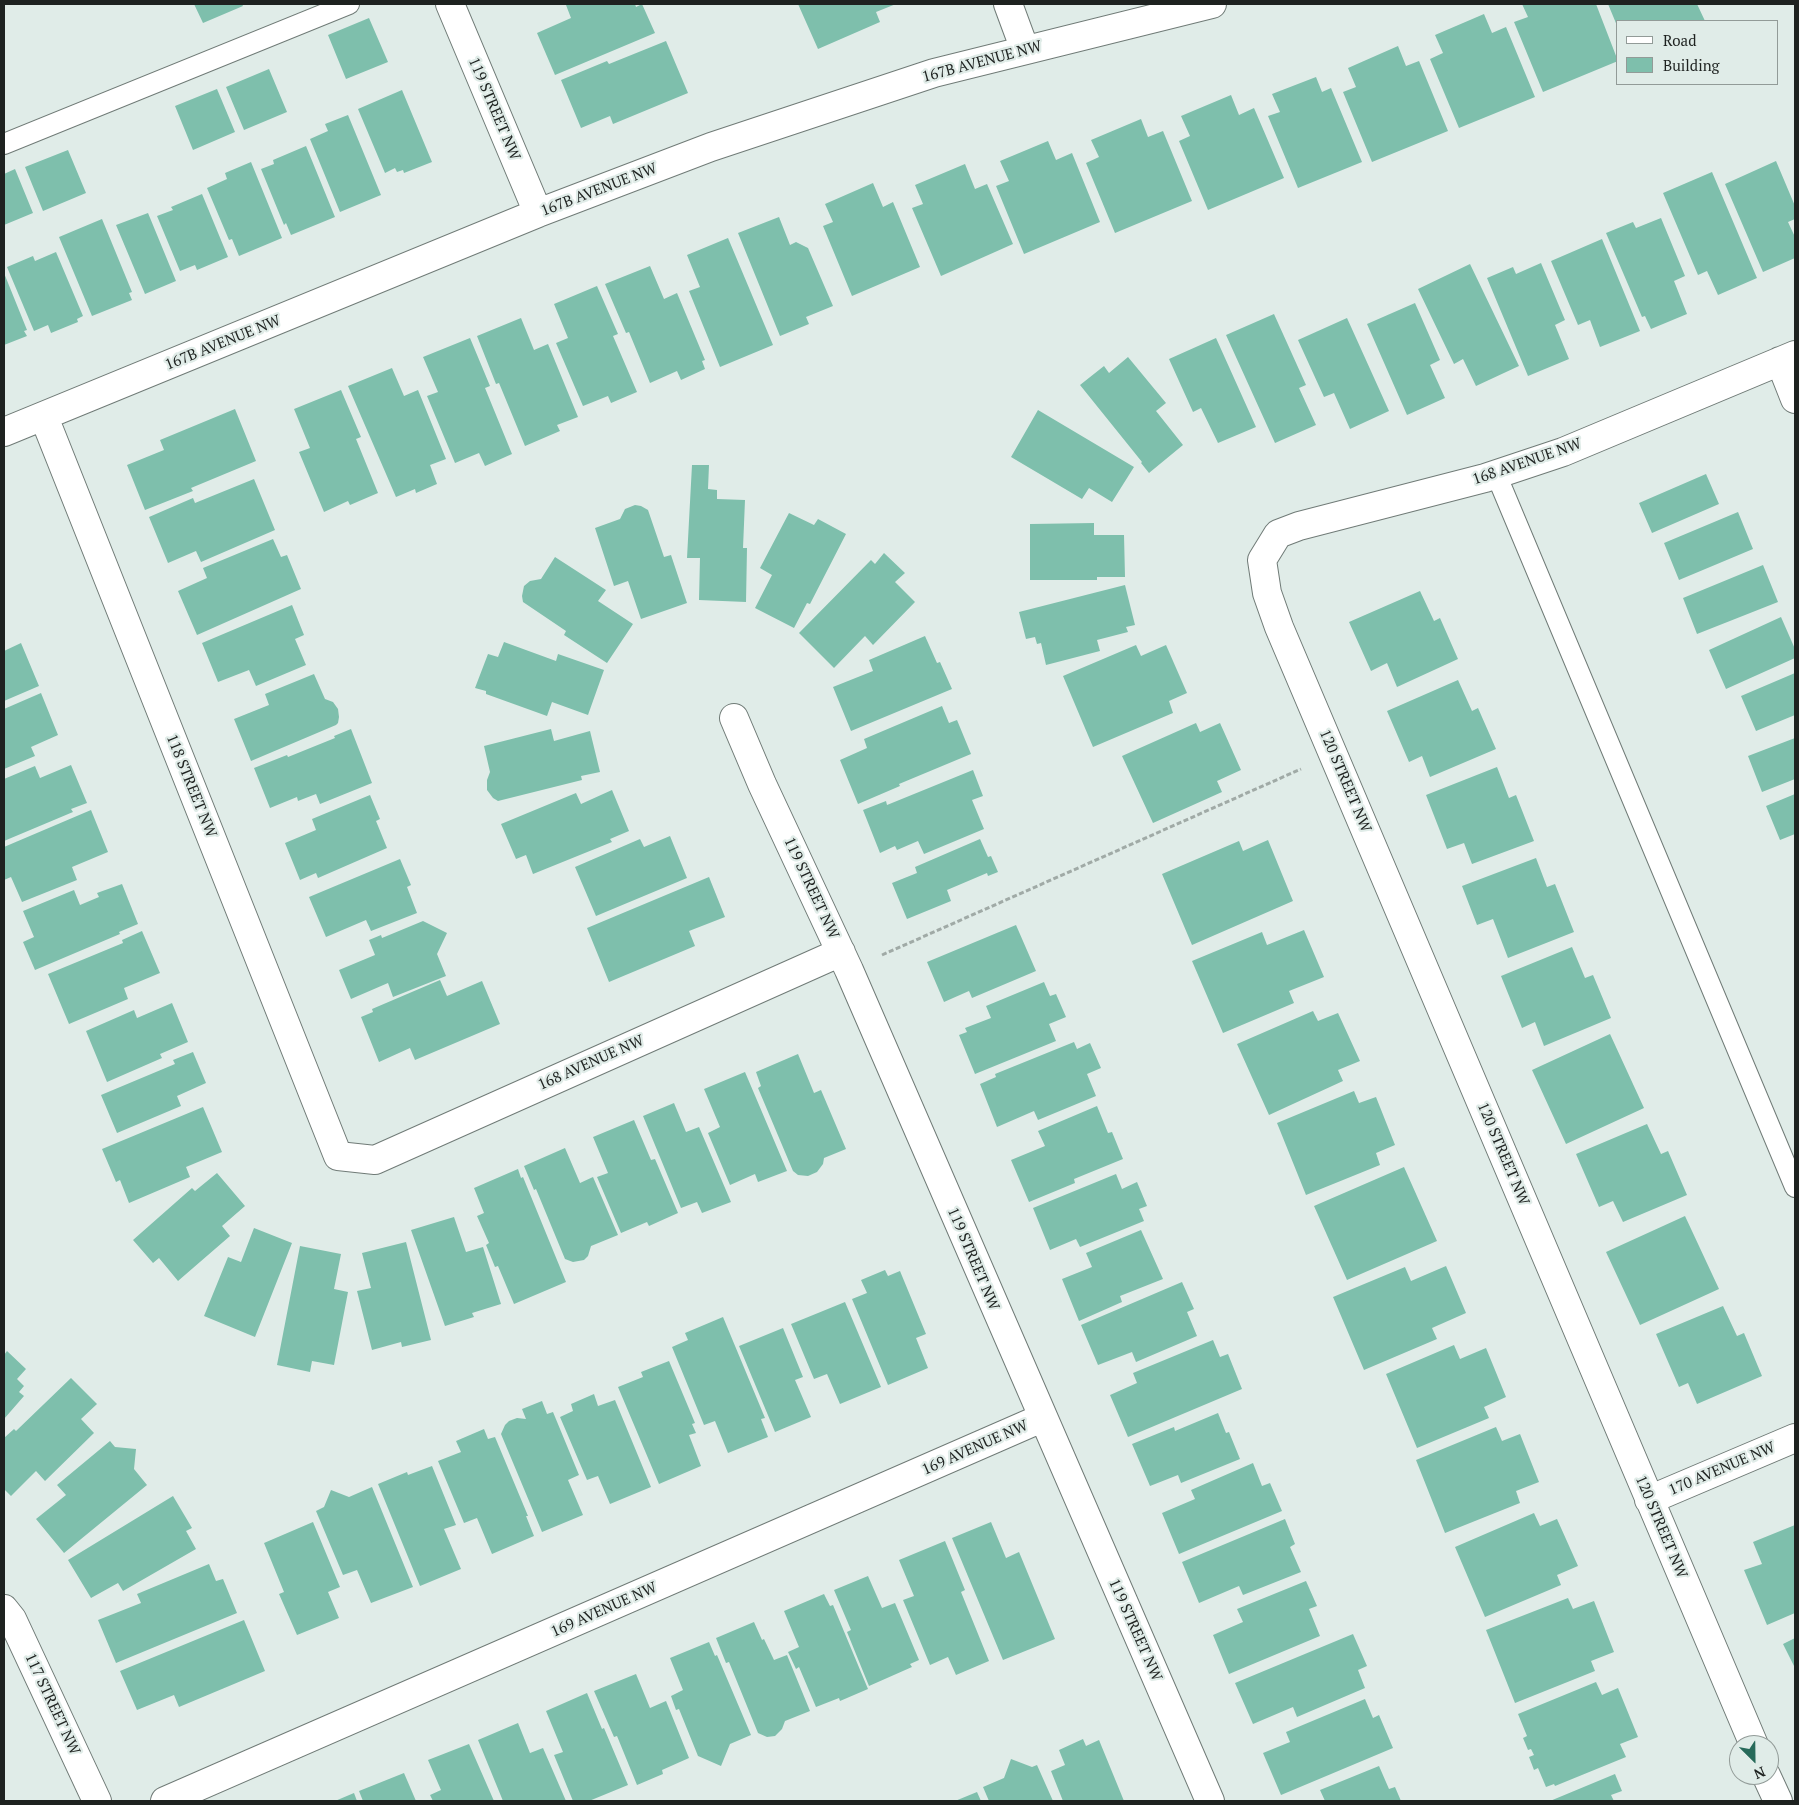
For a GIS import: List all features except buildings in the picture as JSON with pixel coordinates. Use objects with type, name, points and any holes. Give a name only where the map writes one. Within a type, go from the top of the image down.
[{"type":"street","name":"119 STREET NW","points":[[450,4],[538,213]]},
{"type":"street","points":[[1008,4],[1025,50]]},
{"type":"street","name":"167B AVENUE NW","points":[[4,432],[538,213],[730,141],[934,73],[1212,4]]},
{"type":"street","points":[[1787,358],[1795,399]]},
{"type":"street","name":"168 AVENUE NW","points":[[1262,560],[1278,534],[1299,526],[1496,474],[1563,452],[1787,358]]},
{"type":"street","name":"118 STREET NW","points":[[44,416],[338,1156]]},
{"type":"street","name":"120 STREET NW","points":[[1262,560],[1266,593],[1750,1735]]},
{"type":"street","name":"119 STREET NW","points":[[734,718],[762,784],[845,961],[1210,1801]]},
{"type":"street","name":"168 AVENUE NW","points":[[338,1156],[375,1160],[845,961]]},
{"type":"street","name":"169 AVENUE NW","points":[[165,1801],[1042,1418]]},
{"type":"street","name":"170 AVENUE NW","points":[[1649,1500],[1795,1438]]},
{"type":"street","name":"117 STREET NW","points":[[4,1609],[12,1619],[97,1801]]},
{"type":"street","points":[[1771,1785],[1778,1801]]},
{"type":"lane","points":[[4,144],[349,4]]},
{"type":"lane","points":[[1496,474],[1795,1187]]},
{"type":"path","points":[[845,961],[1334,755]]}]
